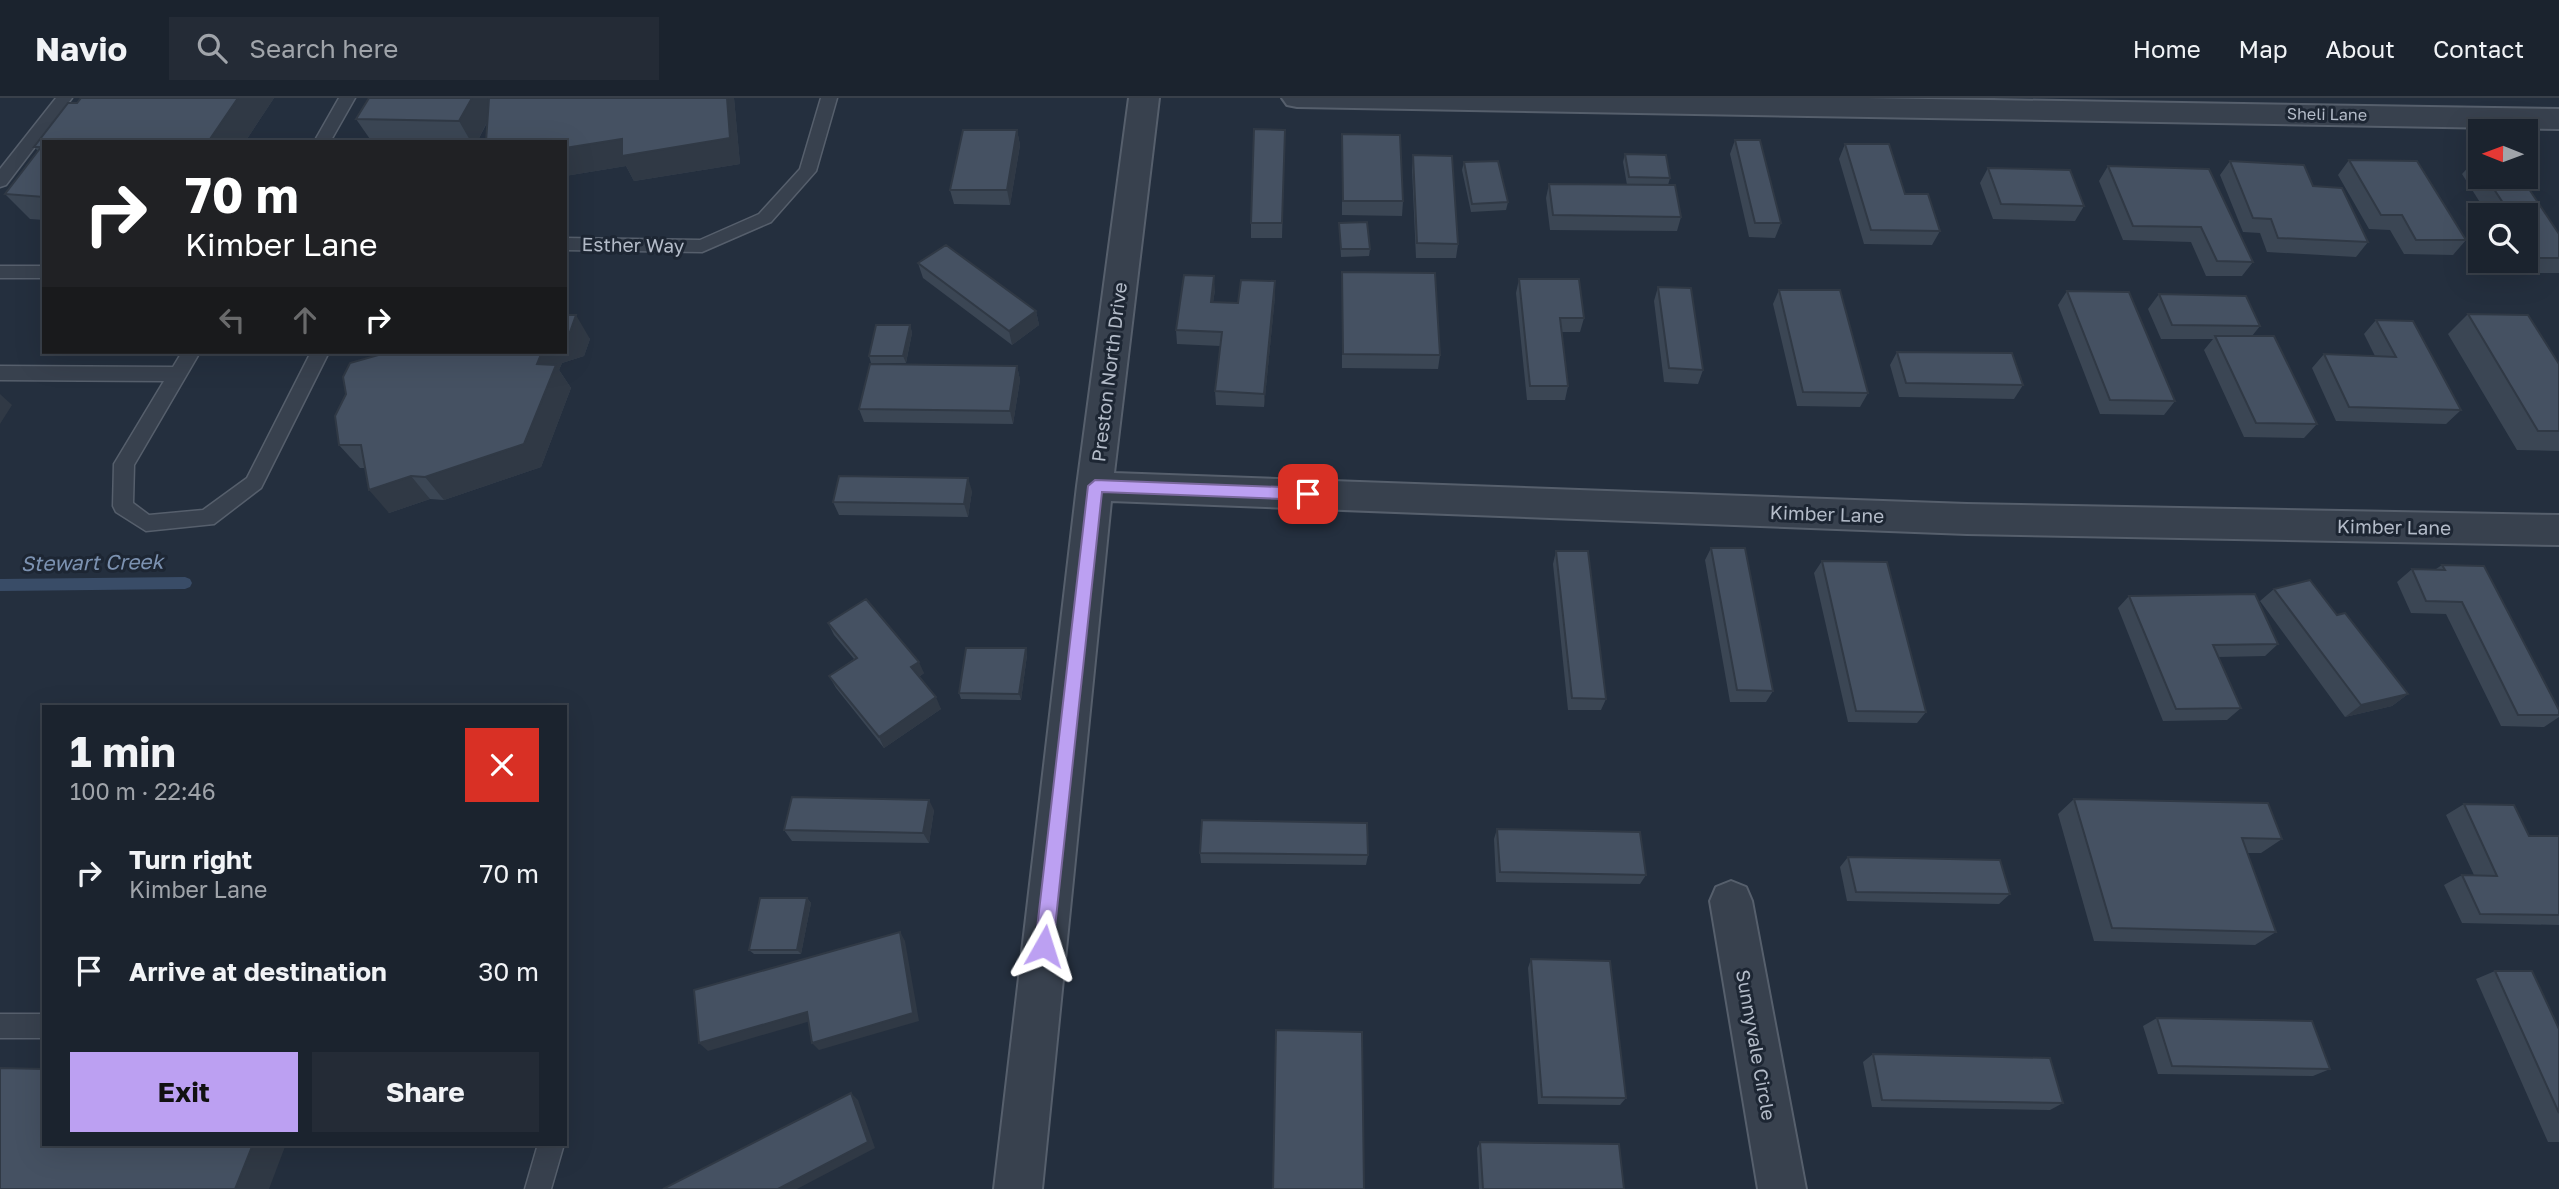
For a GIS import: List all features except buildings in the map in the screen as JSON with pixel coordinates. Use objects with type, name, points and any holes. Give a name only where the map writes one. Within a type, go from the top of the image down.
[{"type":"street","name":"Preston North Drive","points":[[1018,1189],[1095,486],[1144,98]]},
{"type":"street","name":"Sheli Lane","points":[[1297,98],[2559,119]]},
{"type":"street","name":"Kimber Lane","points":[[1095,486],[1967,519],[2559,530]]},
{"type":"street","name":"Sunnyvale Circle","points":[[1731,901],[1782,1189]]},
{"type":"lane","points":[[0,181],[64,98]]},
{"type":"lane","points":[[323,140],[347,98]]},
{"type":"lane","name":"Esther Way","points":[[567,244],[702,246],[765,218],[808,172],[828,98]]},
{"type":"lane","points":[[0,272],[42,272]]},
{"type":"lane","points":[[190,354],[124,464],[123,506],[146,523],[207,519],[254,483],[319,354]]},
{"type":"lane","points":[[0,373],[178,374]]},
{"type":"lane","points":[[0,1026],[42,1026]]},
{"type":"lane","points":[[538,1189],[550,1146]]},
{"type":"waterway","name":"Stewart Creek","points":[[0,585],[185,583]]},
{"type":"route","points":[[1044,946],[1095,486],[1308,494]]}]
